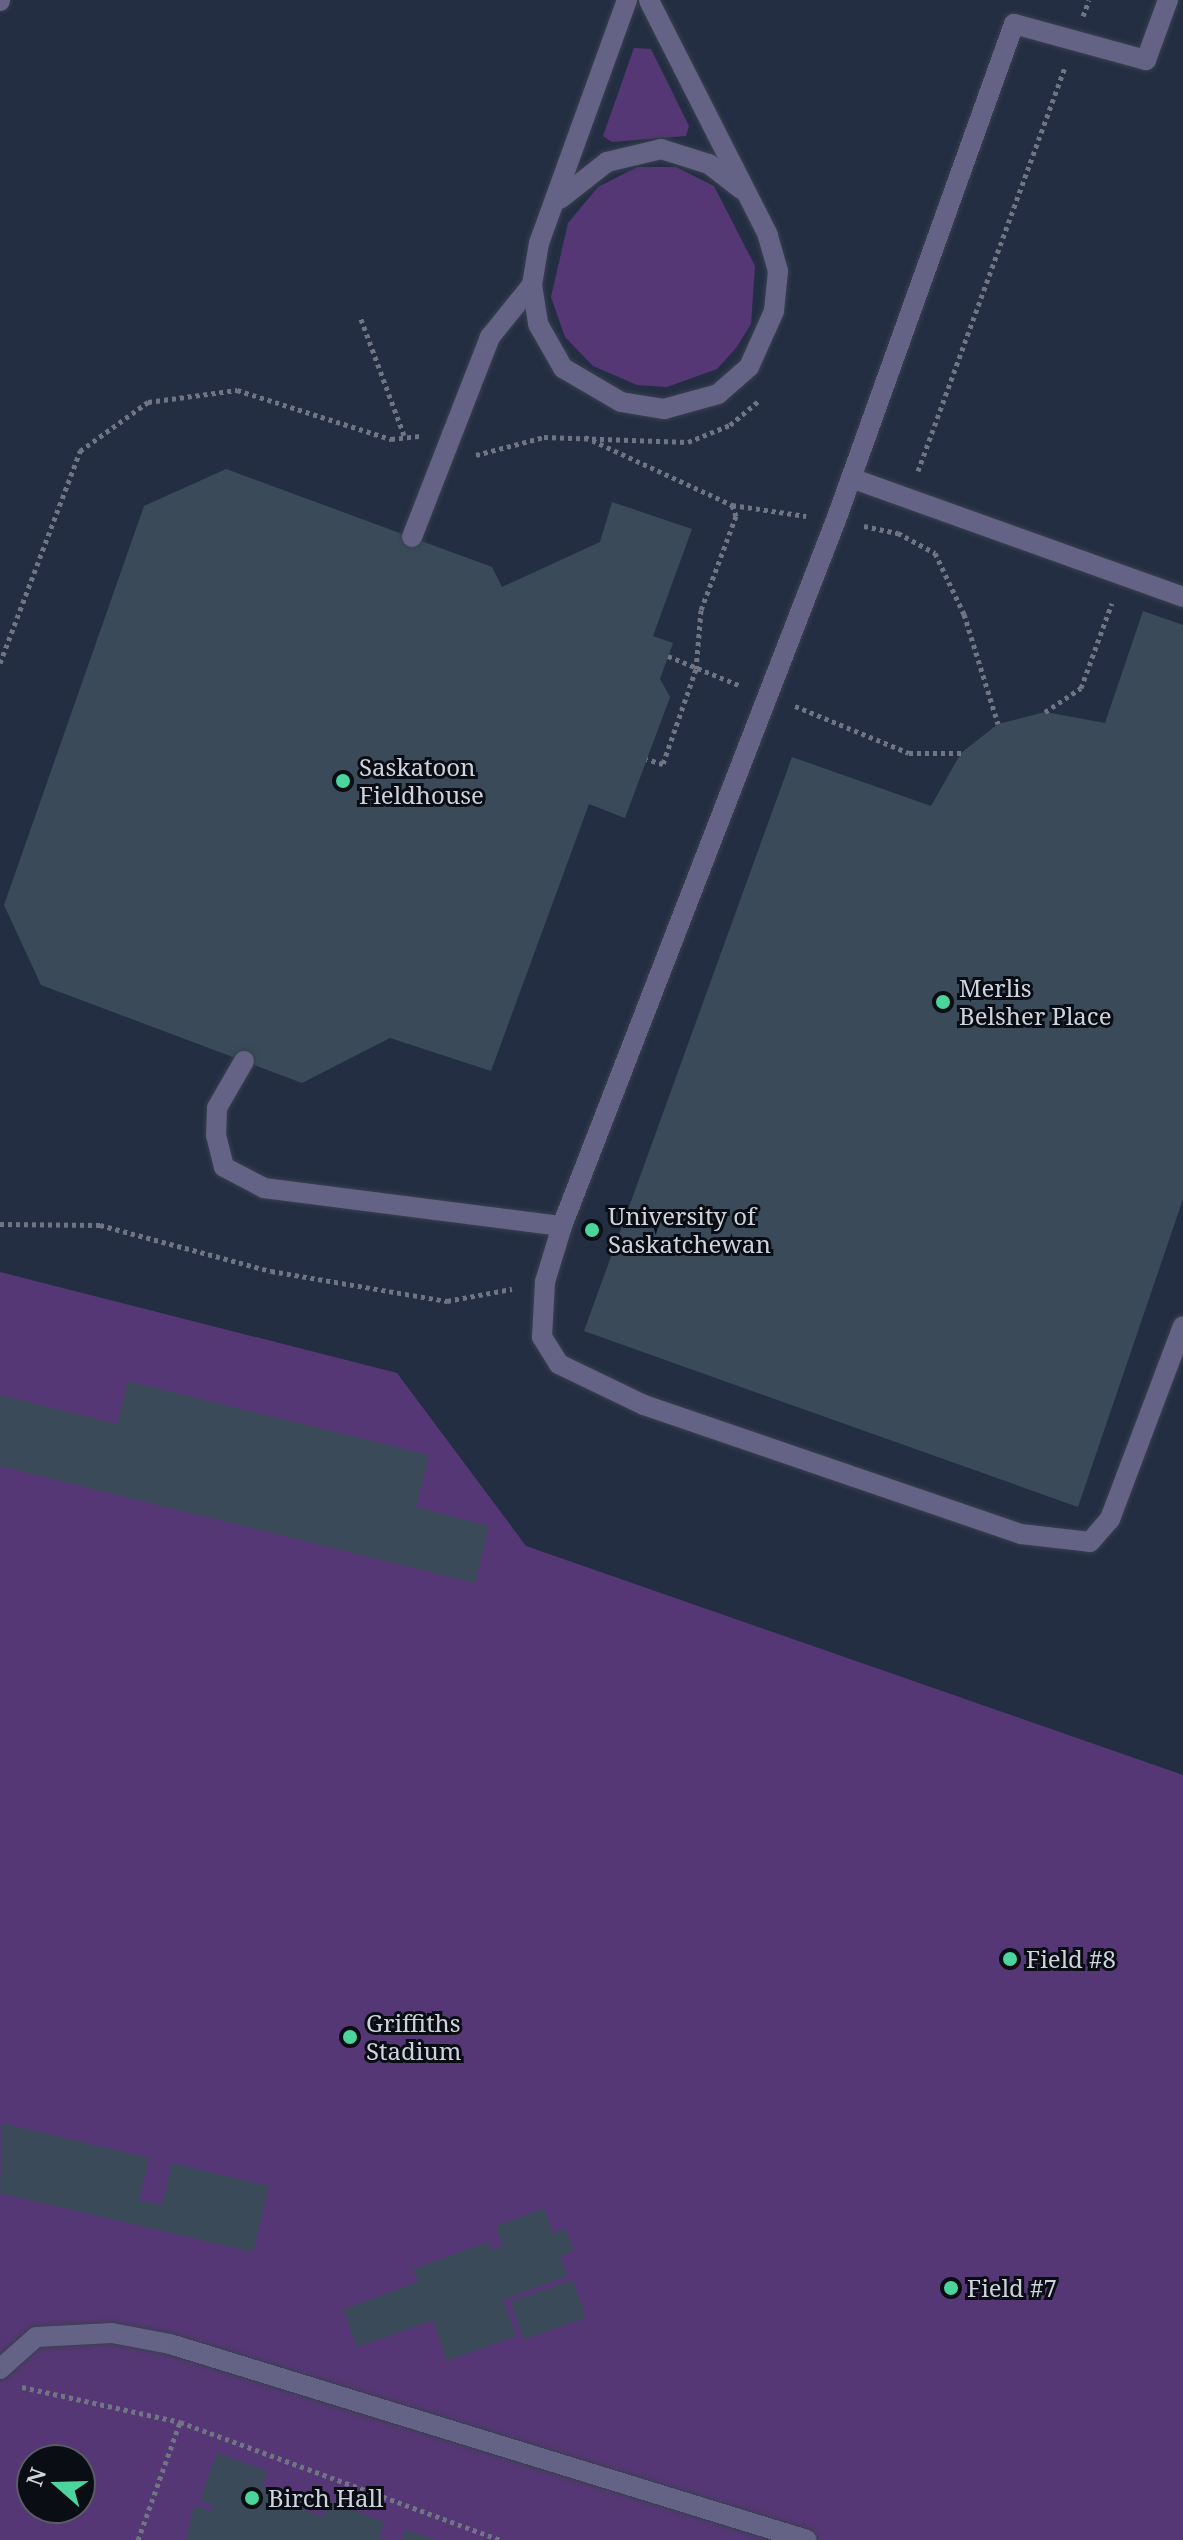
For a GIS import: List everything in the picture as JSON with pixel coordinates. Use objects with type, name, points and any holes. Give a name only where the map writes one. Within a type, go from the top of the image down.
[{"type":"street","points":[[412,537],[490,337],[532,285],[554,205],[627,0]]},
{"type":"street","points":[[532,285],[552,354],[578,382],[642,407],[700,403],[749,367],[774,311],[778,271],[748,196],[649,0]]},
{"type":"street","points":[[1168,0],[1146,60],[1014,24],[836,520],[562,1226],[545,1282],[542,1337],[559,1364],[644,1405],[1021,1534],[1090,1542],[1110,1519],[1183,1326]]},
{"type":"street","points":[[554,205],[607,162],[661,149],[709,164],[748,196]]},
{"type":"street","points":[[851,478],[1183,597]]},
{"type":"street","points":[[244,1061],[217,1108],[216,1135],[224,1167],[264,1188],[562,1226]]},
{"type":"street","points":[[0,2369],[36,2337],[112,2333],[170,2344],[807,2540]]},
{"type":"path","points":[[898,533],[908,497],[1089,0]]},
{"type":"path","points":[[361,319],[404,435]]},
{"type":"path","points":[[0,663],[66,475],[92,436],[135,409],[180,393],[237,390],[378,436],[404,435],[449,445],[479,456],[513,440],[584,436],[688,442],[730,425],[769,392]]},
{"type":"path","points":[[584,436],[732,505],[836,520],[898,533],[935,553],[964,614],[998,724]]},
{"type":"path","points":[[647,759],[663,764],[696,669],[694,637],[731,537],[732,505]]},
{"type":"path","points":[[1045,712],[1081,688],[1122,575]]},
{"type":"path","points":[[668,656],[909,753],[961,753]]},
{"type":"path","points":[[0,1224],[100,1225],[271,1271],[447,1301],[512,1289]]},
{"type":"path","points":[[15,2386],[180,2422],[500,2540]]},
{"type":"path","points":[[138,2540],[180,2422]]},
{"type":"shaded area","name":"University of Saskatchewan","points":[[0,0],[1183,0],[1183,2540],[0,2540]]},
{"type":"shaded area","points":[[634,48],[651,49],[689,126],[686,136],[612,142],[603,136]]},
{"type":"shaded area","points":[[637,167],[676,167],[714,186],[755,266],[751,324],[736,348],[717,369],[667,387],[637,385],[593,366],[565,337],[551,297],[568,223],[598,187]]},
{"type":"shaded area","points":[[0,1272],[397,1373],[526,1546],[1183,1775],[1183,2540],[0,2540]]},
{"type":"building","name":"Saskatoon Fieldhouse","points":[[226,469],[492,567],[502,587],[600,542],[612,502],[692,529],[653,636],[673,643],[660,679],[670,697],[625,818],[589,804],[491,1071],[390,1038],[302,1083],[41,985],[4,905],[144,506]]},
{"type":"building","name":"Merlis Belsher Place","points":[[1143,611],[1183,625],[1183,1199],[1078,1507],[584,1331],[792,757],[931,806],[961,753],[998,724],[1045,712],[1105,723]]},
{"type":"building","points":[[128,1381],[429,1455],[416,1507],[489,1526],[475,1583],[0,1466],[0,1395],[117,1424]]},
{"type":"building","points":[[2,2123],[149,2158],[139,2200],[162,2205],[172,2163],[269,2186],[253,2252],[0,2193]]},
{"type":"building","points":[[544,2208],[553,2233],[565,2229],[574,2251],[560,2256],[568,2276],[503,2300],[516,2336],[447,2361],[433,2320],[357,2347],[343,2309],[418,2282],[413,2269],[488,2242],[491,2250],[503,2245],[496,2226]]},
{"type":"building","points":[[573,2280],[586,2318],[524,2339],[511,2301]]},
{"type":"building","name":"Birch Hall","points":[[217,2453],[267,2471],[262,2486],[296,2492],[310,2500],[306,2511],[323,2517],[329,2501],[384,2522],[379,2537],[387,2540],[186,2540],[194,2505],[211,2511],[213,2505],[200,2500]]},
{"type":"building","name":"Birch Hall","points":[[406,2529],[435,2540],[402,2540]]},
{"type":"place","name":"Saskatoon Fieldhouse","points":[[343,781]]},
{"type":"place","name":"Merlis Belsher Place","points":[[943,1002]]},
{"type":"place","name":"University of Saskatchewan","points":[[592,1230]]},
{"type":"place","name":"Field #8","points":[[1010,1959]]},
{"type":"place","name":"Griffiths Stadium","points":[[350,2037]]},
{"type":"place","name":"Field #7","points":[[951,2288]]},
{"type":"place","name":"Birch Hall","points":[[252,2498]]}]
